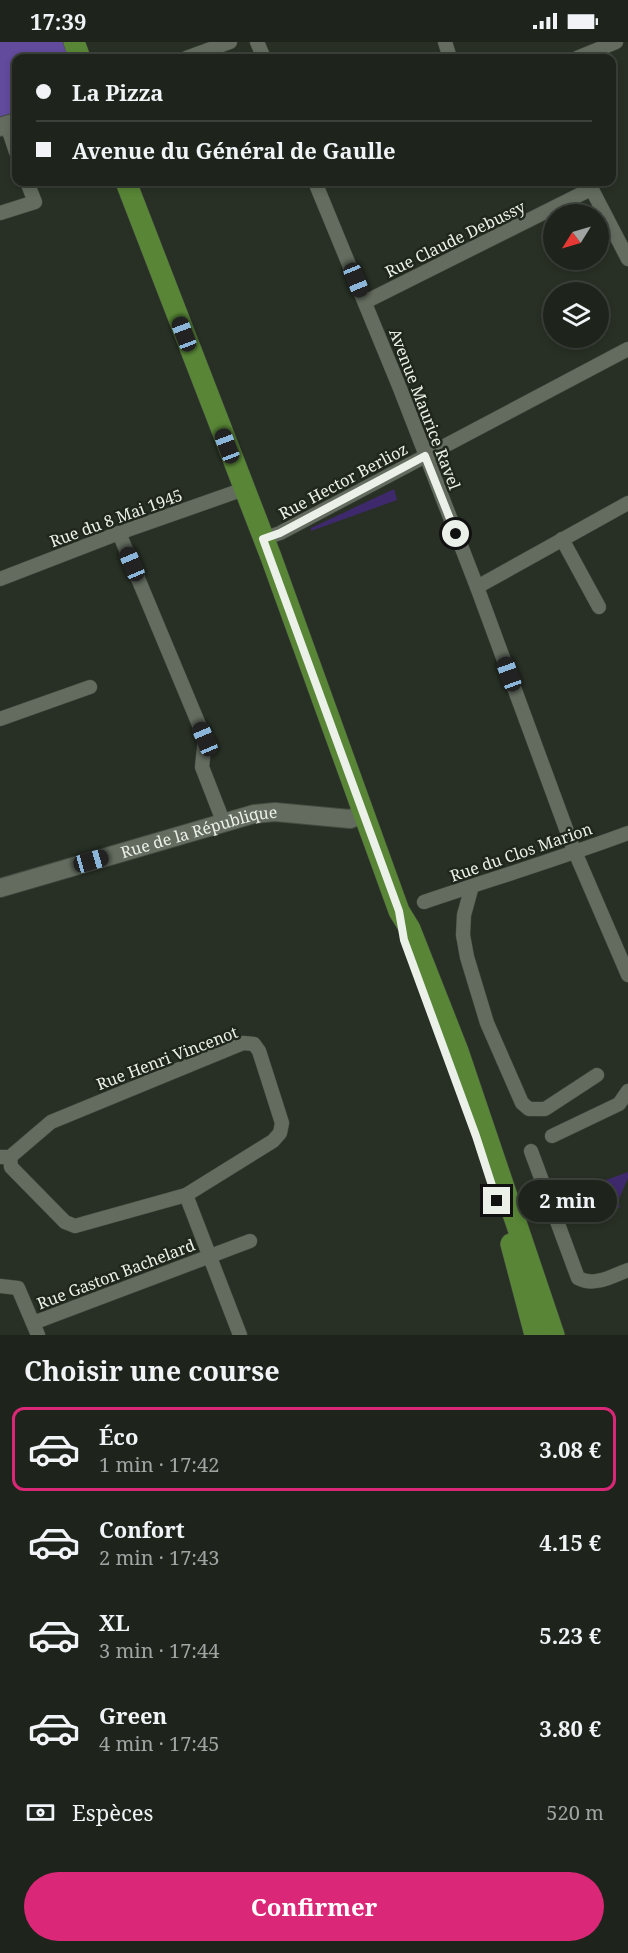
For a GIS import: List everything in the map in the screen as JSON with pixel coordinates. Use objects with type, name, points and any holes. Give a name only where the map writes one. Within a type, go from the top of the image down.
[{"type":"main road","points":[[128,186],[263,539],[399,911],[404,940],[511,1244],[535,1335]]},
{"type":"main road","points":[[399,911],[410,929],[458,1051],[554,1335]]},
{"type":"street","points":[[197,54],[230,42]]},
{"type":"street","points":[[587,54],[616,42]]},
{"type":"street","points":[[0,213],[34,202],[28,186]]},
{"type":"street","name":"Avenue Maurice Ravel","points":[[317,186],[365,302],[477,587],[575,853],[627,970]]},
{"type":"street","name":"Rue Claude Debussy","points":[[365,302],[588,186]]},
{"type":"street","points":[[591,186],[628,259]]},
{"type":"street","name":"Rue Hector Berlioz","points":[[263,539],[280,533],[628,349]]},
{"type":"street","name":"Rue du 8 Mai 1945","points":[[0,579],[119,533],[244,489]]},
{"type":"street","points":[[477,587],[628,503]]},
{"type":"street","points":[[119,533],[205,739],[202,767],[224,821]]},
{"type":"street","points":[[562,539],[599,607]]},
{"type":"street","points":[[0,719],[90,687]]},
{"type":"street","name":"Rue de la République","points":[[0,888],[254,814],[275,812],[350,819],[364,814]]},
{"type":"street","name":"Rue du Clos Marion","points":[[424,903],[472,886],[535,858],[575,853],[628,832]]},
{"type":"street","points":[[472,886],[464,915],[466,957],[487,1023],[522,1103],[529,1109],[545,1109],[597,1075]]},
{"type":"street","name":"Rue Henri Vincenot","points":[[243,1043],[254,1044],[259,1051],[282,1123],[280,1133],[273,1141],[186,1194],[75,1226],[65,1222],[10,1167],[5,1157],[51,1122],[243,1043]]},
{"type":"street","points":[[552,1136],[619,1104],[628,1091]]},
{"type":"street","points":[[531,1151],[578,1278],[586,1282],[596,1282],[628,1270]]},
{"type":"street","points":[[186,1194],[240,1335]]},
{"type":"street","name":"Rue Gaston Bachelard","points":[[36,1329],[250,1241]]},
{"type":"street","points":[[0,1286],[18,1288],[36,1329]]},
{"type":"shaded area","points":[[0,42],[64,42],[67,54],[12,54],[12,113],[0,117]]},
{"type":"shaded area","points":[[394,489],[397,500],[311,531],[311,528]]},
{"type":"shaded area","points":[[628,1172],[628,1178],[618,1201],[620,1207],[611,1211],[605,1209],[596,1188],[598,1183]]},
{"type":"route","points":[[456,534],[425,456],[280,533],[263,539],[399,911],[404,940],[476,1136],[497,1201]]}]
